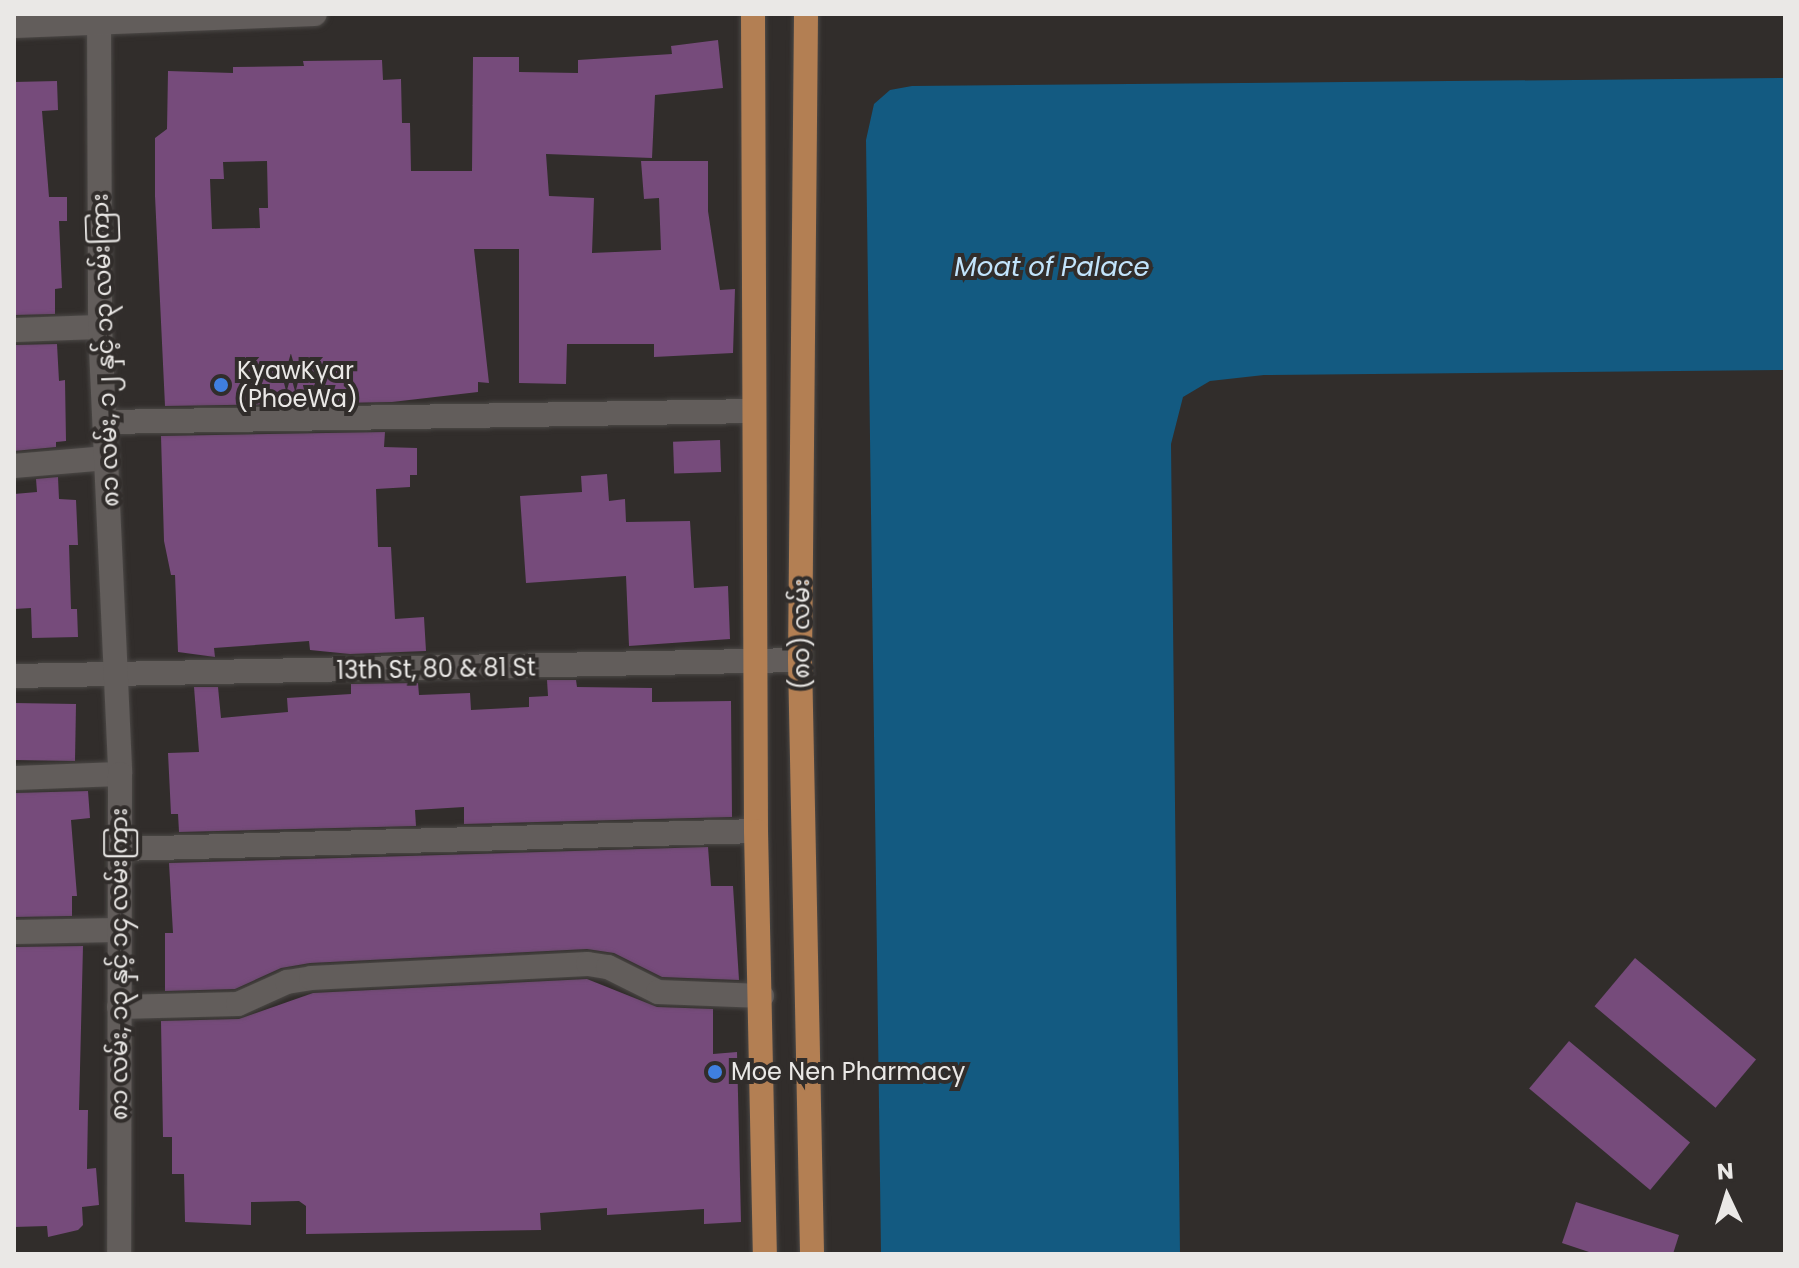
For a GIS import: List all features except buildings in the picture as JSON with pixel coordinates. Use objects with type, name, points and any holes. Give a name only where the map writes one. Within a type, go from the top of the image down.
[{"type":"main road","name":"(၈၀) လမ်း","points":[[753,14],[754,661],[765,1254]]},
{"type":"main road","name":"(၈၀) လမ်း","points":[[806,14],[800,660],[812,1254]]},
{"type":"street","points":[[14,26],[99,19],[315,14]]},
{"type":"street","name":"၈၁ လမ်း, ၁၂ နှင့် ၁၃ လမ်းကြား","points":[[99,19],[100,327],[117,675]]},
{"type":"street","points":[[14,330],[100,327]]},
{"type":"street","points":[[106,422],[753,411]]},
{"type":"street","points":[[14,466],[107,458]]},
{"type":"street","name":"13th St, 80 & 81 St","points":[[14,676],[800,660]]},
{"type":"street","name":"၈၁ လမ်း, ၁၃ နှင့် ၁၄ လမ်းကြား","points":[[117,675],[121,849],[118,930],[119,1254]]},
{"type":"street","points":[[14,778],[120,774]]},
{"type":"street","points":[[121,849],[756,831]]},
{"type":"street","points":[[14,932],[118,930]]},
{"type":"street","points":[[119,1007],[238,1004],[287,982],[311,978],[574,964],[608,967],[658,992],[762,996]]},
{"type":"water","name":"Moat of Palace","points":[[1785,78],[1785,370],[1264,375],[1210,381],[1183,397],[1171,444],[1180,1254],[881,1254],[866,140],[874,104],[890,90],[912,86]]},
{"type":"place","name":"KyawKyar (PhoeWa)","points":[[221,385]]},
{"type":"place","name":"Moe Nen Pharmacy","points":[[715,1072]]}]
